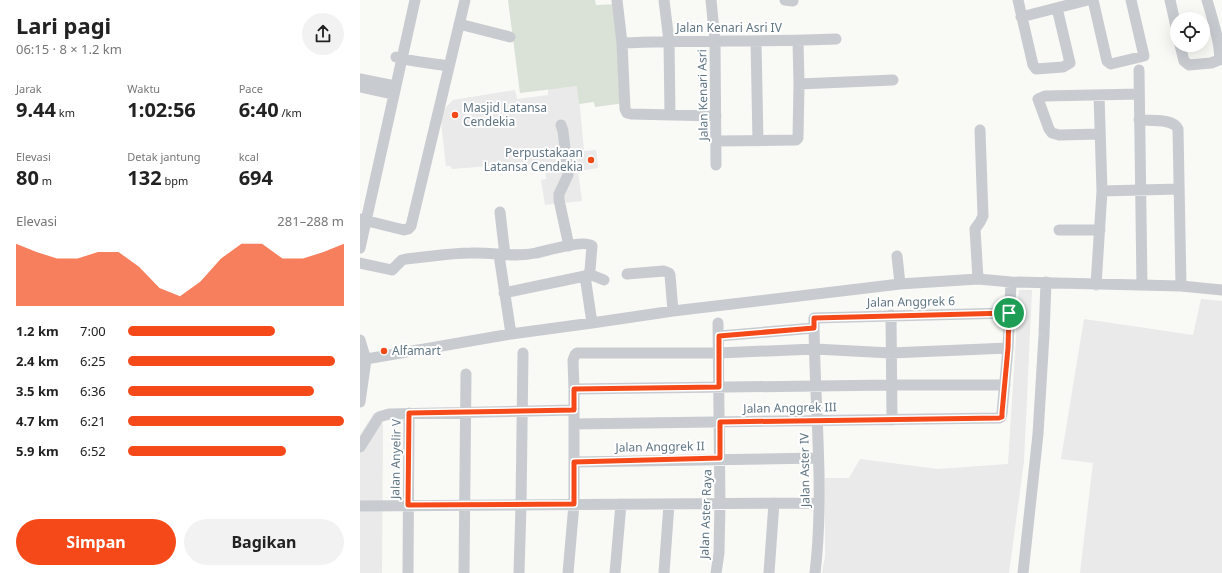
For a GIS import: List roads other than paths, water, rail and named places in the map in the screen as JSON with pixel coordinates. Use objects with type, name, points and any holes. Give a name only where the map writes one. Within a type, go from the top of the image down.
[{"type":"street","points":[[360,248],[362,217],[400,55],[409,0]]},
{"type":"street","points":[[404,34],[415,0]]},
{"type":"street","points":[[362,217],[404,230],[411,226],[465,0]]},
{"type":"street","points":[[617,0],[622,43],[625,109],[627,113],[716,116]]},
{"type":"street","points":[[664,0],[669,41],[670,115]]},
{"type":"street","name":"Jalan Kenari Asri","points":[[711,0],[715,40],[716,165]]},
{"type":"street","points":[[1018,0],[1034,68],[1040,69],[1069,65],[1070,62],[1057,8]]},
{"type":"street","points":[[1021,17],[1088,0]]},
{"type":"street","points":[[1093,0],[1107,61],[1111,64],[1144,56],[1131,0]]},
{"type":"street","points":[[1170,0],[1173,12]]},
{"type":"street","points":[[1182,52],[1184,61],[1189,64],[1217,62],[1220,59],[1220,31],[1207,0]]},
{"type":"street","points":[[459,24],[510,37]]},
{"type":"street","name":"Jalan Kenari Asri IV","points":[[622,43],[715,40],[756,42],[836,39]]},
{"type":"street","points":[[716,141],[796,140],[798,138],[798,41]]},
{"type":"street","points":[[756,42],[758,140]]},
{"type":"street","points":[[400,55],[415,62],[423,61],[448,66]]},
{"type":"street","points":[[1139,70],[1142,285]]},
{"type":"street","points":[[360,79],[391,89]]},
{"type":"street","points":[[799,84],[893,80]]},
{"type":"street","points":[[360,87],[391,89]]},
{"type":"street","points":[[1100,134],[1054,134],[1049,129],[1038,100],[1039,98],[1045,96],[1139,94]]},
{"type":"street","points":[[1096,285],[1102,192],[1099,95]]},
{"type":"street","points":[[1139,120],[1171,122],[1178,127],[1181,286]]},
{"type":"street","points":[[561,125],[568,175],[559,194],[559,200],[569,246]]},
{"type":"street","points":[[978,279],[975,229],[983,216],[980,130]]},
{"type":"street","points":[[1102,192],[1179,189]]},
{"type":"street","points":[[500,212],[504,293],[511,334]]},
{"type":"street","points":[[1059,230],[1100,230]]},
{"type":"street","points":[[360,263],[392,270],[402,260],[406,259],[471,253],[502,255],[533,254],[569,246],[586,244],[591,245],[587,275],[592,323]]},
{"type":"street","points":[[897,256],[900,284]]},
{"type":"street","points":[[627,274],[664,271],[669,273],[673,311]]},
{"type":"street","points":[[504,293],[587,275],[604,280]]},
{"type":"street","points":[[363,363],[511,334],[673,311],[900,284],[978,279],[1011,282],[1046,282],[1096,285],[1181,286],[1222,290]]},
{"type":"street","points":[[574,389],[1005,385],[1011,282]]},
{"type":"street","points":[[1023,573],[1038,434],[1046,282]]},
{"type":"street","name":"Jalan Anggrek 6","points":[[719,336],[814,323],[890,315],[1009,313]]},
{"type":"street","points":[[890,315],[892,420]]},
{"type":"street","name":"Jalan Aster IV","points":[[814,323],[819,503],[815,573]]},
{"type":"street","name":"Jalan Aster Raya","points":[[716,573],[720,503],[718,324]]},
{"type":"street","points":[[360,340],[363,363],[360,402]]},
{"type":"street","points":[[568,573],[574,504],[573,360],[575,355],[578,353],[718,353],[815,349],[891,353],[1008,348]]},
{"type":"street","points":[[518,573],[521,505],[523,353]]},
{"type":"street","points":[[464,573],[466,374]]},
{"type":"street","name":"Jalan Anggrek III","points":[[574,424],[999,418],[1002,417],[1005,385]]},
{"type":"street","points":[[360,448],[379,417],[389,414],[574,410]]},
{"type":"street","name":"Jalan Anyelir V","points":[[408,573],[409,413]]},
{"type":"street","name":"Jalan Anggrek II","points":[[574,462],[720,458],[818,458]]},
{"type":"street","points":[[769,573],[774,503]]},
{"type":"street","points":[[360,506],[819,503]]},
{"type":"street","points":[[615,573],[621,504]]},
{"type":"street","points":[[664,573],[669,504]]},
{"type":"place","name":"Masjid Latansa Cendekia","points":[[455,115]]},
{"type":"place","name":"Perpustakaan Latansa Cendekia","points":[[591,160]]},
{"type":"place","name":"Alfamart","points":[[384,351]]}]
